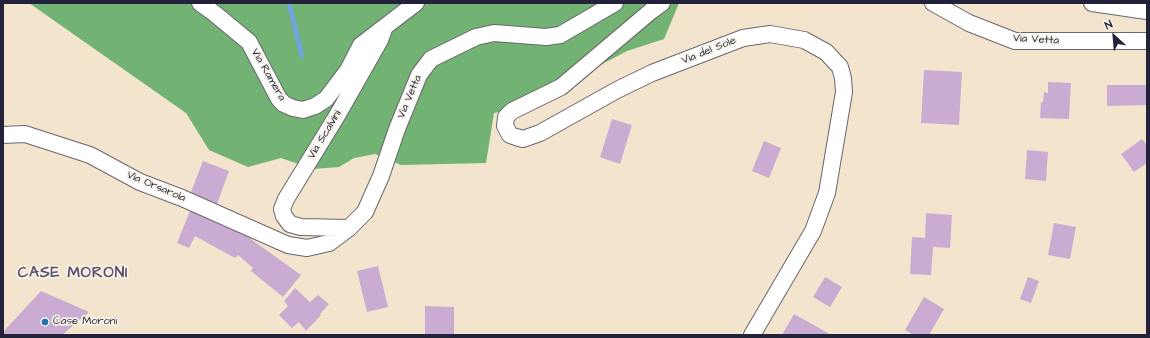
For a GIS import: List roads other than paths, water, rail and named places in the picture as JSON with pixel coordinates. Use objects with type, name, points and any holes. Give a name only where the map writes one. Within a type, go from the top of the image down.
[{"type":"street","name":"Via Ramera","points":[[200,3],[249,42],[279,99],[284,104],[303,110],[326,100],[348,70],[361,45],[385,28]]},
{"type":"street","name":"Via Scalvini","points":[[349,228],[301,227],[290,224],[284,216],[282,209],[286,199],[342,107],[380,40],[385,28],[416,3]]},
{"type":"street","name":"Via Vetta","points":[[307,248],[328,243],[349,228],[365,212],[381,176],[397,129],[419,75],[431,59],[476,37],[494,33],[546,37],[560,35],[615,3]]},
{"type":"street","name":"Via del Sole","points":[[662,3],[562,87],[512,111],[506,117],[505,126],[510,135],[516,138],[523,139],[540,133],[617,90],[652,73],[743,38],[770,34],[804,40],[826,52],[840,67],[843,78],[844,92],[828,193],[813,231],[752,335]]},
{"type":"street","name":"Via Vetta","points":[[933,3],[969,22],[1015,41],[1147,41]]},
{"type":"street","points":[[1092,3],[1147,11]]},
{"type":"street","name":"Via Orsarola","points":[[3,135],[25,134],[90,155],[140,182],[182,198],[288,246],[307,248]]},
{"type":"waterway","points":[[289,3],[302,56]]},
{"type":"place","name":"Case Moroni","points":[[45,322]]},
{"type":"district","name":"CASE MORONI","points":[[73,274]]}]
